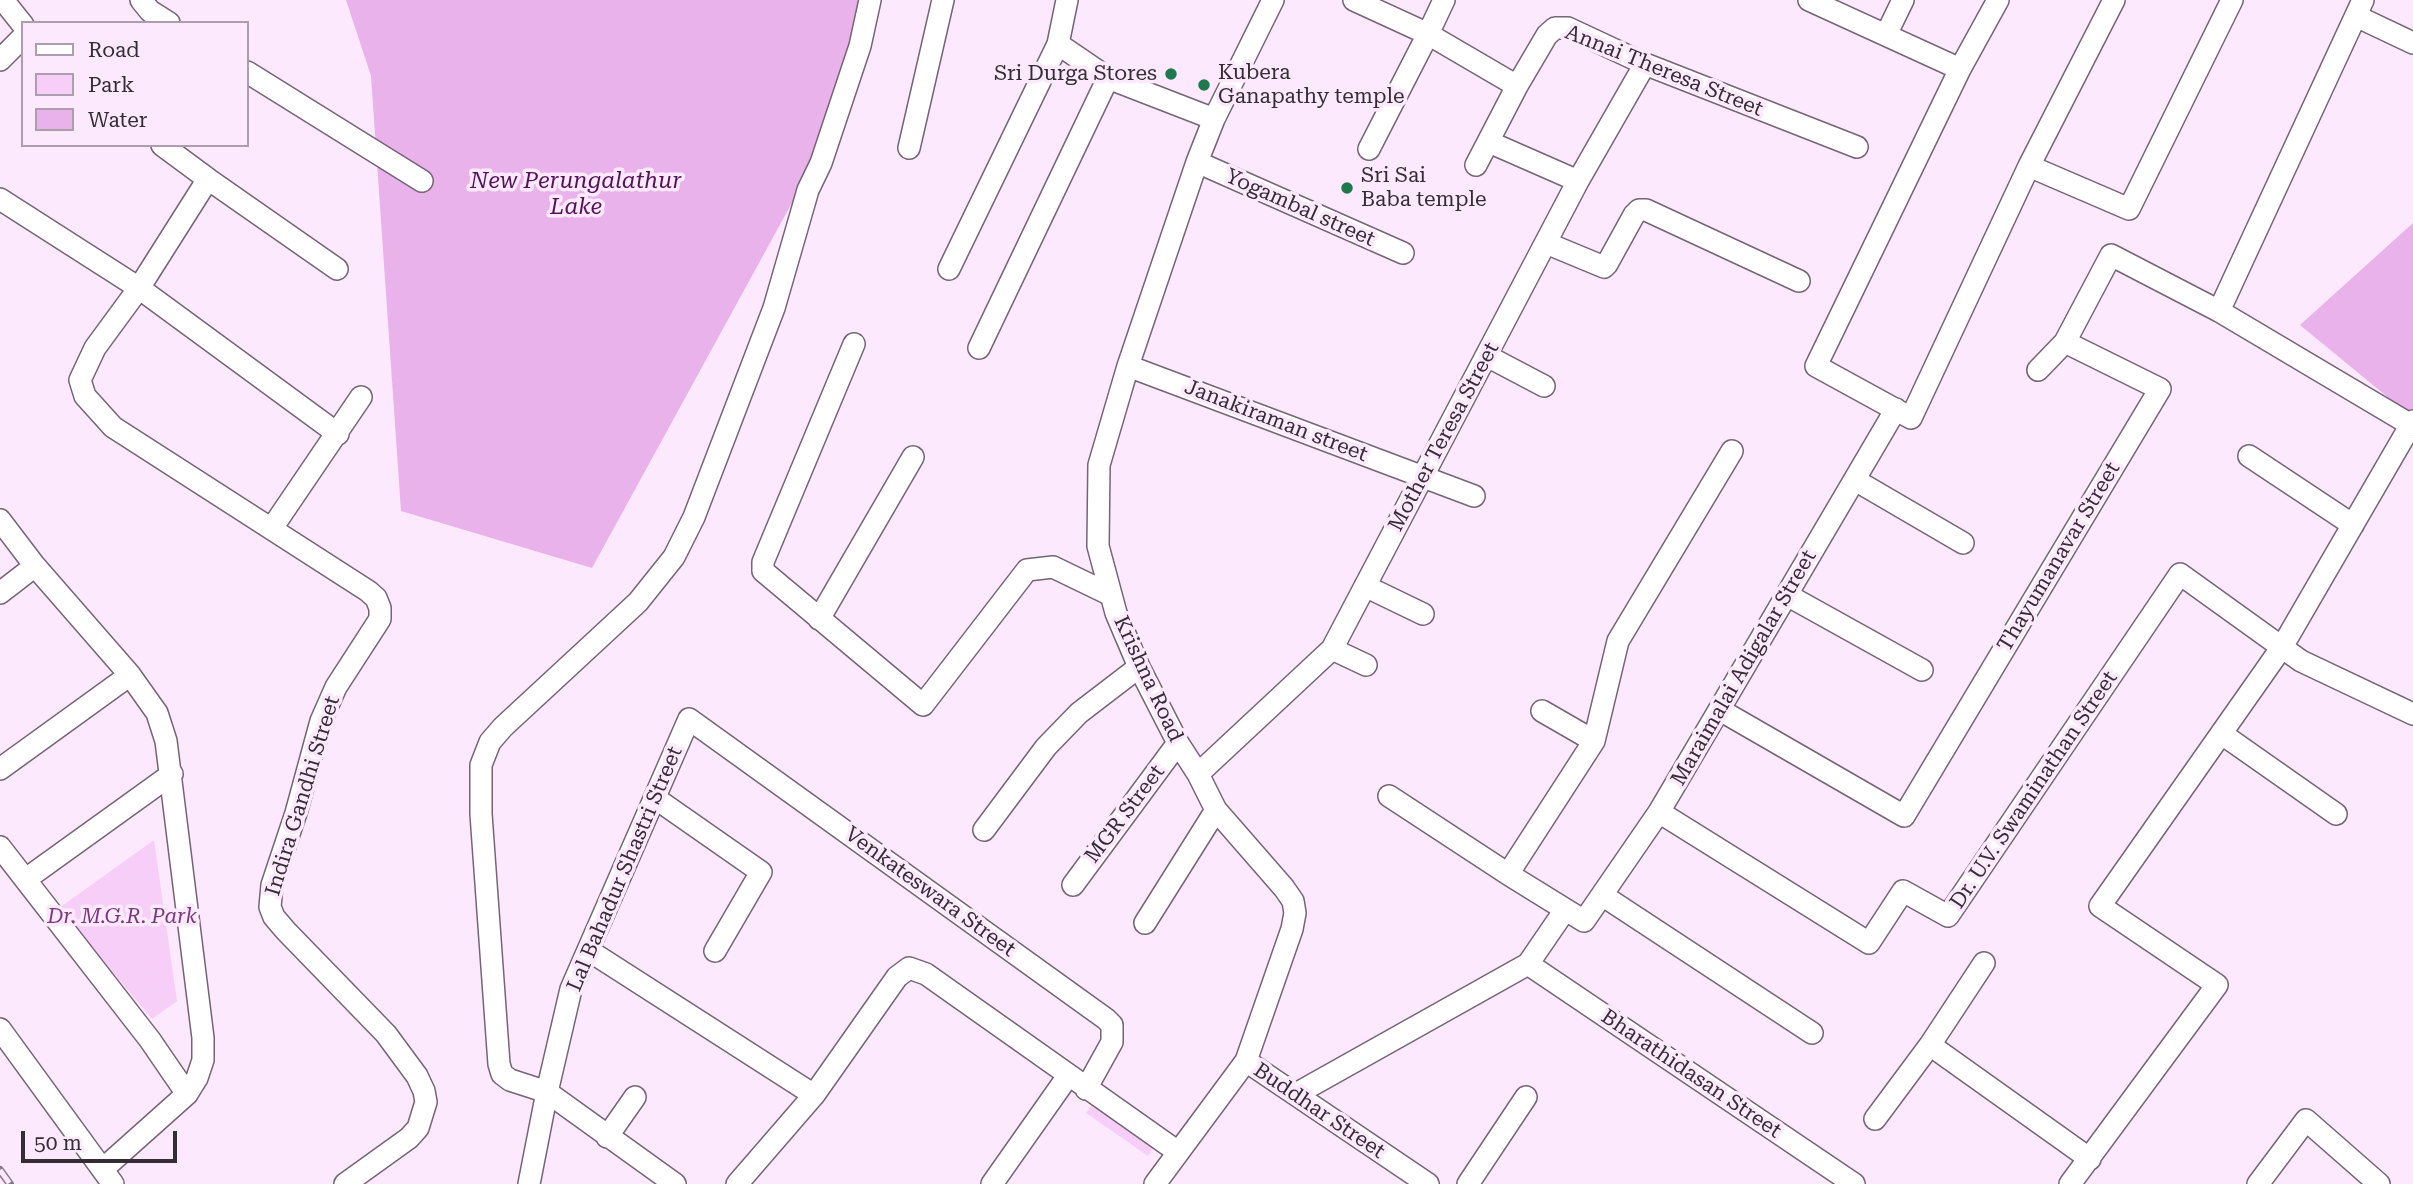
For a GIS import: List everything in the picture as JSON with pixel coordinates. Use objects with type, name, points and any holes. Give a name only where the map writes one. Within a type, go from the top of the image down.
[{"type":"street","points":[[3,0],[21,22]]},
{"type":"street","points":[[675,1184],[547,1092],[510,1080],[502,1074],[499,1064],[479,782],[485,752],[503,726],[638,602],[661,575],[694,517],[774,308],[808,190],[821,163],[860,46],[870,0]]},
{"type":"street","points":[[909,148],[943,0]]},
{"type":"street","points":[[949,269],[1059,44],[1067,0]]},
{"type":"street","name":"Krishna Road","points":[[1155,1184],[1246,1061],[1292,929],[1295,913],[1293,901],[1284,888],[1216,810],[1139,667],[1116,613],[1098,546],[1100,465],[1128,366],[1197,162],[1214,119],[1273,0]]},
{"type":"street","points":[[1354,0],[1428,34],[1517,86]]},
{"type":"street","points":[[1368,149],[1444,0]]},
{"type":"street","points":[[1809,0],[1960,69]]},
{"type":"street","points":[[1886,35],[1903,0]]},
{"type":"street","points":[[1998,0],[1960,69],[1816,366],[1911,418],[2029,166],[2114,0]]},
{"type":"street","points":[[2029,166],[2129,209],[2232,0]]},
{"type":"street","points":[[147,8],[166,21]]},
{"type":"street","points":[[2219,311],[2359,8],[2413,43]]},
{"type":"street","name":"Annai Theresa Street","points":[[1476,165],[1517,86],[1547,34],[1555,28],[1568,28],[1645,64],[1857,147]]},
{"type":"street","points":[[0,60],[21,39]]},
{"type":"street","points":[[1059,44],[1108,78],[1214,119]]},
{"type":"street","name":"Mother Teresa Street","points":[[1198,774],[1332,649],[1578,181],[1645,64]]},
{"type":"street","points":[[248,73],[422,181]]},
{"type":"street","points":[[979,348],[1108,78]]},
{"type":"street","points":[[1489,142],[1578,181]]},
{"type":"street","points":[[165,147],[337,269]]},
{"type":"street","name":"Yogambal street","points":[[1197,162],[1403,253]]},
{"type":"street","points":[[139,288],[208,179]]},
{"type":"street","points":[[0,199],[139,288],[338,434]]},
{"type":"street","points":[[1546,243],[1604,267],[1634,215],[1639,210],[1646,209],[1799,281]]},
{"type":"street","points":[[1930,1045],[2084,1175],[2217,985],[2100,906],[2283,647],[2412,423],[2219,311],[2111,255],[2065,342],[2038,370]]},
{"type":"street","name":"Indira Gandhi Street","points":[[139,288],[96,348],[80,380],[85,396],[113,427],[368,591],[376,597],[380,608],[380,619],[336,687],[321,720],[296,813],[272,885],[270,907],[274,917],[286,931],[386,1034],[417,1076],[424,1091],[426,1102],[418,1128],[409,1138],[345,1184]]},
{"type":"street","name":"Thayumanavar Street","points":[[1720,710],[1904,816],[2160,389],[2065,342]]},
{"type":"street","points":[[854,344],[763,562],[763,571],[923,705],[1027,570],[1053,567],[1111,595]]},
{"type":"street","points":[[1487,356],[1544,386]]},
{"type":"street","name":"Janakiraman street","points":[[1128,366],[1474,496]]},
{"type":"street","points":[[272,528],[361,397]]},
{"type":"street","name":"Maraimalai Adigalar Street","points":[[1565,910],[1584,921],[1660,811],[1896,410]]},
{"type":"street","points":[[1508,874],[1594,741],[1618,641],[1732,451]]},
{"type":"street","points":[[2249,456],[2353,526]]},
{"type":"street","points":[[819,619],[913,457]]},
{"type":"street","points":[[1854,480],[1963,543]]},
{"type":"street","points":[[0,520],[35,566],[130,676],[157,713],[172,774],[203,1038],[203,1060],[197,1078],[187,1094],[108,1177],[0,1029]]},
{"type":"street","points":[[0,593],[35,566]]},
{"type":"street","name":"Dr. U.V. Swaminathan Street","points":[[1660,811],[1869,943],[1903,891],[1948,916],[2180,573],[2283,647]]},
{"type":"street","points":[[1365,586],[1423,614]]},
{"type":"street","points":[[1787,595],[1922,670]]},
{"type":"street","points":[[2283,647],[2301,661],[2413,715]]},
{"type":"street","points":[[1332,649],[1366,665]]},
{"type":"street","points":[[984,830],[1046,747],[1079,713],[1139,667]]},
{"type":"street","points":[[0,769],[130,676]]},
{"type":"street","points":[[1542,711],[1594,741]]},
{"type":"street","name":"Lal Bahadur Shastri Street","points":[[529,1184],[571,989],[689,719]]},
{"type":"street","name":"Venkateswara Street","points":[[689,719],[1107,1019],[1112,1025],[1112,1042],[1086,1088]]},
{"type":"street","points":[[2222,734],[2336,814]]},
{"type":"street","name":"MGR Street","points":[[1073,884],[1178,743]]},
{"type":"street","points":[[26,879],[172,774]]},
{"type":"street","points":[[1296,1094],[1528,964],[1565,910],[1389,796]]},
{"type":"street","points":[[655,798],[761,872],[715,951]]},
{"type":"street","points":[[1145,923],[1216,810]]},
{"type":"street","points":[[0,846],[150,1040],[187,1094]]},
{"type":"street","points":[[1602,895],[1812,1033]]},
{"type":"street","points":[[588,950],[814,1095]]},
{"type":"street","points":[[1875,1119],[1930,1045],[1984,962]]},
{"type":"street","name":"Bharathidasan Street","points":[[1528,964],[1854,1184]]},
{"type":"street","points":[[737,1184],[814,1095],[897,977],[909,968],[926,974],[1178,1152]]},
{"type":"street","name":"Buddhar Street","points":[[1246,1061],[1415,1181]]},
{"type":"street","points":[[992,1184],[1068,1076]]},
{"type":"street","points":[[607,1137],[635,1097]]},
{"type":"street","points":[[1468,1184],[1526,1097]]},
{"type":"street","points":[[2258,1184],[2306,1120],[2379,1184]]},
{"type":"green space","name":"Dr. M.G.R. Park","points":[[154,840],[177,1001],[152,1019],[59,908]]},
{"type":"green space","points":[[1097,1098],[1158,1141],[1148,1156],[1086,1113]]},
{"type":"water","name":"New Perungalathur Lake","points":[[346,0],[865,0],[834,126],[592,568],[401,511],[371,76]]},
{"type":"water","points":[[2413,223],[2413,418],[2300,325]]},
{"type":"railway","points":[[0,1170],[10,1184]]},
{"type":"place","name":"Sri Durga Stores","points":[[1171,74]]},
{"type":"place","name":"Kubera Ganapathy temple","points":[[1204,85]]},
{"type":"place","name":"Sri Sai Baba temple","points":[[1347,188]]}]
